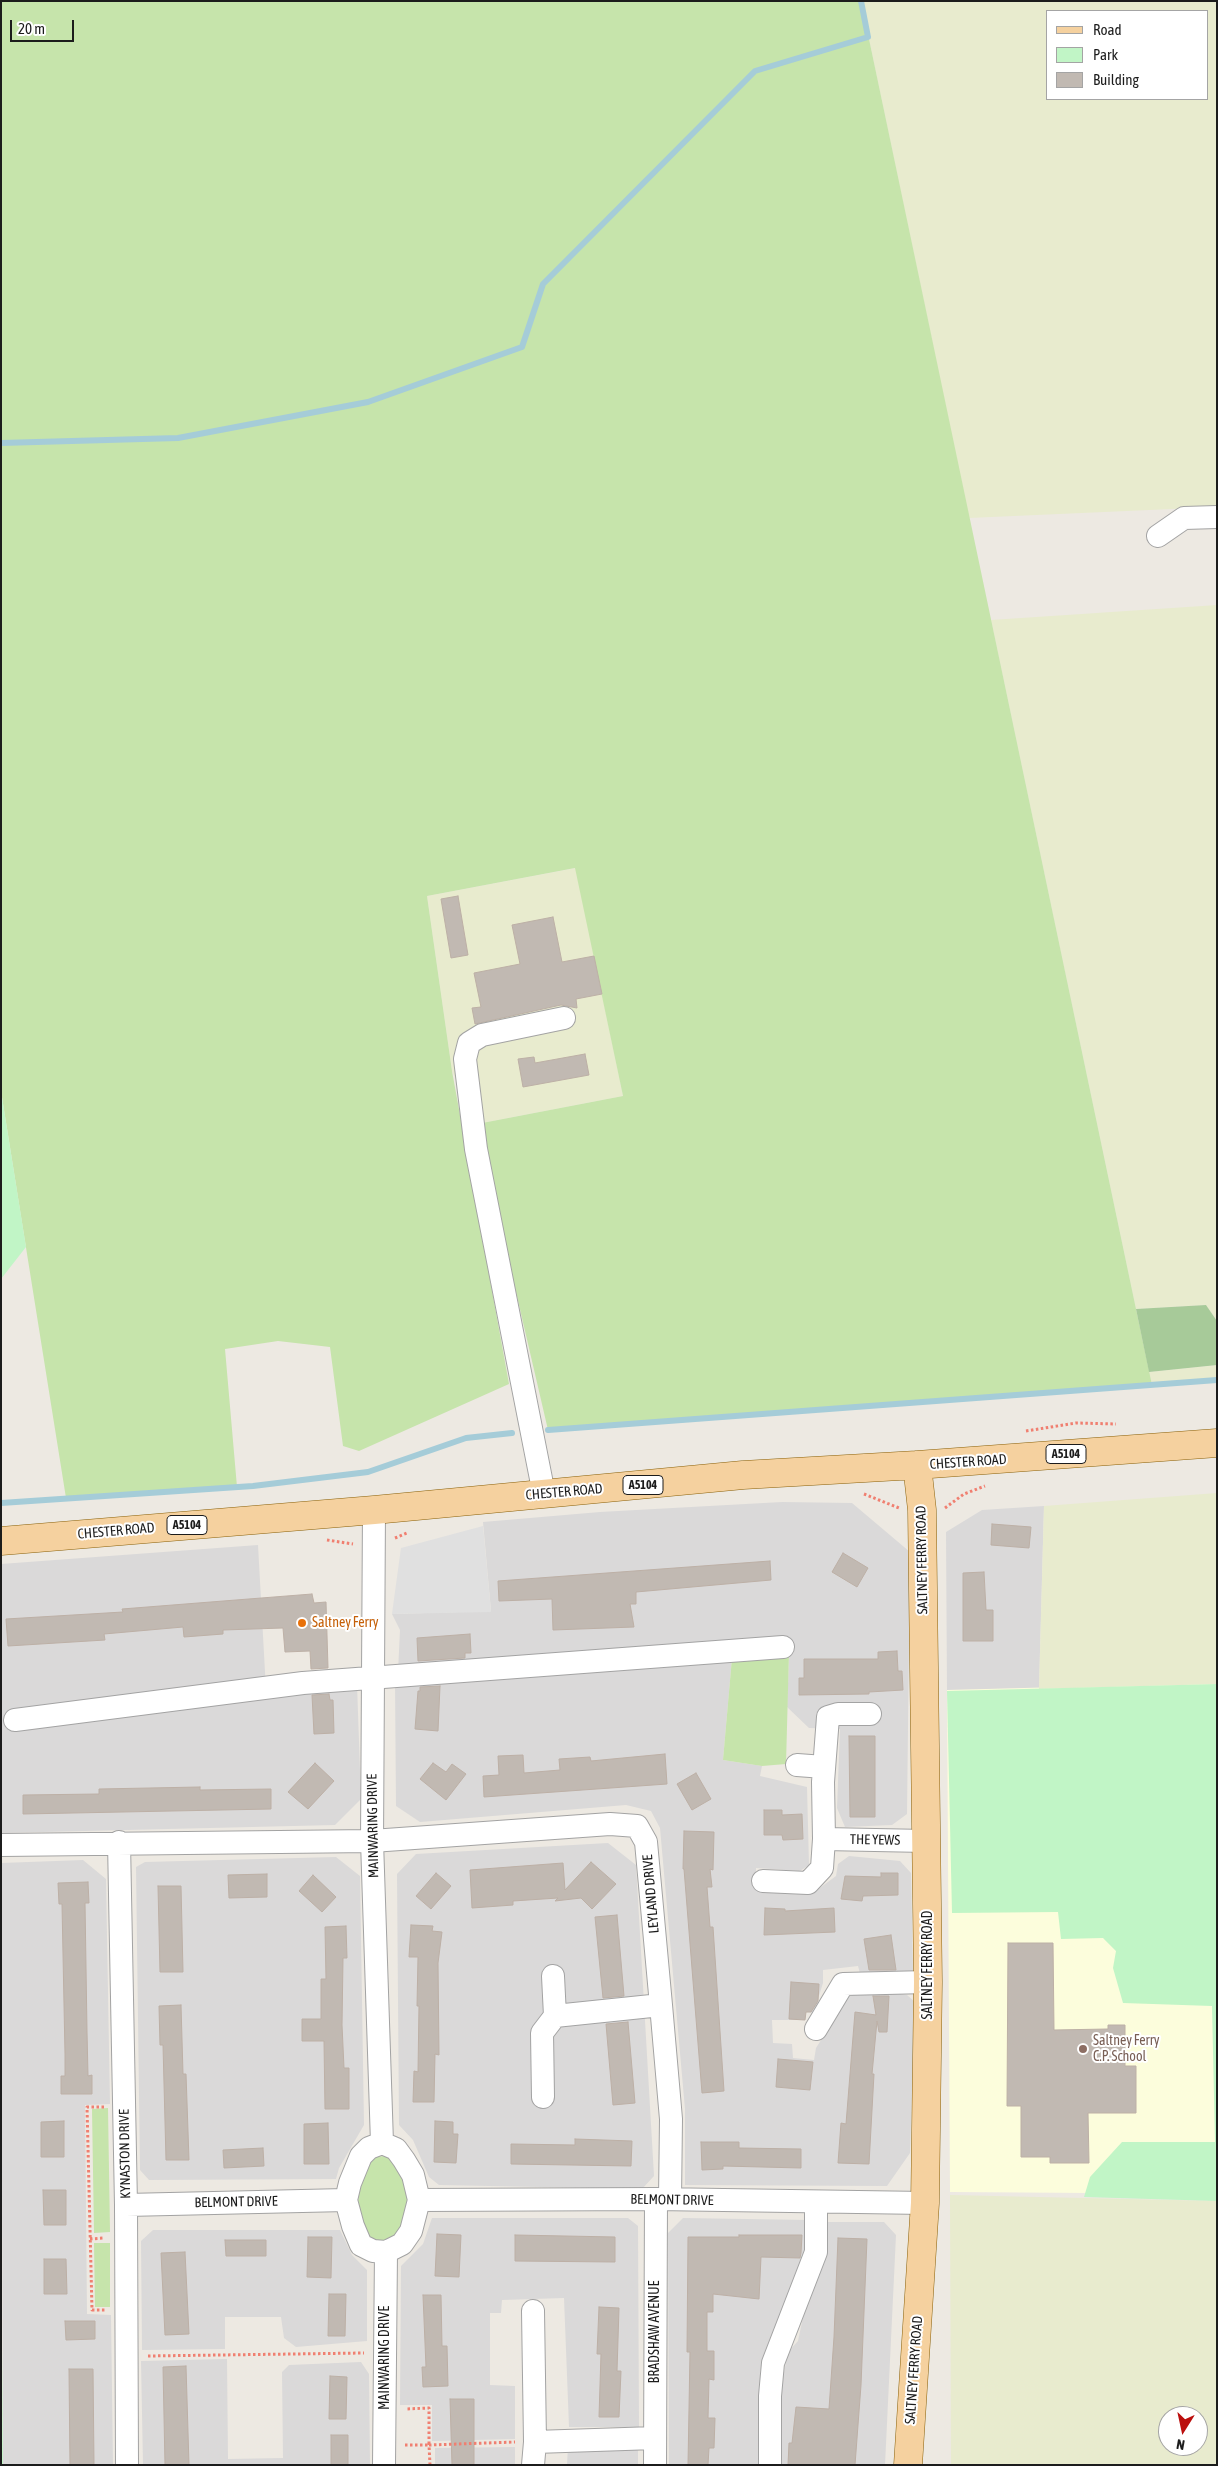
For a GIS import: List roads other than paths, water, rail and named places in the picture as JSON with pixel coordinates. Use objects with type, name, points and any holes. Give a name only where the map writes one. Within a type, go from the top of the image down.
[{"type":"main road","name":"CHESTER ROAD","points":[[1,1541],[374,1510],[743,1475],[917,1465],[1217,1443]]},
{"type":"main road","name":"SALTNEY FERRY ROAD","points":[[908,2465],[925,2203],[928,1982],[922,1510],[917,1465]]},
{"type":"street","points":[[1158,536],[1184,518],[1217,517]]},
{"type":"street","points":[[544,1494],[476,1149],[465,1058],[469,1043],[482,1035],[564,1018]]},
{"type":"street","name":"MAINWARING DRIVE","points":[[374,1510],[372,1841],[382,2143]]},
{"type":"street","points":[[15,1720],[166,1702],[230,1692],[373,1677],[783,1647]]},
{"type":"street","points":[[763,1881],[808,1883],[822,1868],[824,1767],[828,1717],[838,1714],[870,1714]]},
{"type":"street","points":[[797,1765],[824,1767]]},
{"type":"street","name":"LEYLAND DRIVE","points":[[372,1841],[610,1824],[637,1826],[646,1842],[671,2119],[663,2199]]},
{"type":"street","name":"THE YEWS","points":[[824,1839],[926,1841]]},
{"type":"street","points":[[1,1845],[119,1842],[372,1841]]},
{"type":"street","name":"KYNASTON DRIVE","points":[[119,1842],[126,2205],[127,2465]]},
{"type":"street","points":[[543,2097],[542,2033],[555,2016],[553,1976]]},
{"type":"street","points":[[816,2029],[843,1984],[928,1982]]},
{"type":"street","points":[[555,2016],[661,2004]]},
{"type":"street","points":[[382,2143],[396,2149],[404,2160],[413,2175],[419,2200],[411,2231],[402,2244],[386,2252],[373,2251],[362,2244],[353,2226],[346,2200],[350,2183],[361,2156],[368,2148],[382,2143]]},
{"type":"street","name":"BELMONT DRIVE","points":[[419,2200],[663,2199],[925,2203]]},
{"type":"street","name":"BRADSHAW AVENUE","points":[[655,2465],[663,2199]]},
{"type":"street","name":"BELMONT DRIVE","points":[[126,2205],[346,2200]]},
{"type":"street","points":[[770,2465],[770,2396],[773,2363],[816,2252],[816,2202]]},
{"type":"street","name":"MAINWARING DRIVE","points":[[384,2465],[386,2252]]},
{"type":"street","points":[[533,2311],[535,2442],[533,2465]]},
{"type":"street","points":[[535,2442],[655,2438]]},
{"type":"waterway","points":[[1,443],[178,438],[368,402],[522,347],[543,284],[755,71],[868,37],[861,1]]},
{"type":"waterway","points":[[548,1430],[1217,1380]]},
{"type":"waterway","points":[[1,1503],[253,1486],[368,1472],[466,1438],[512,1433]]},
{"type":"place","name":"Saltney Ferry","points":[[302,1623]]},
{"type":"place","name":"Saltney Ferry C.P. School","points":[[1083,2049]]}]
